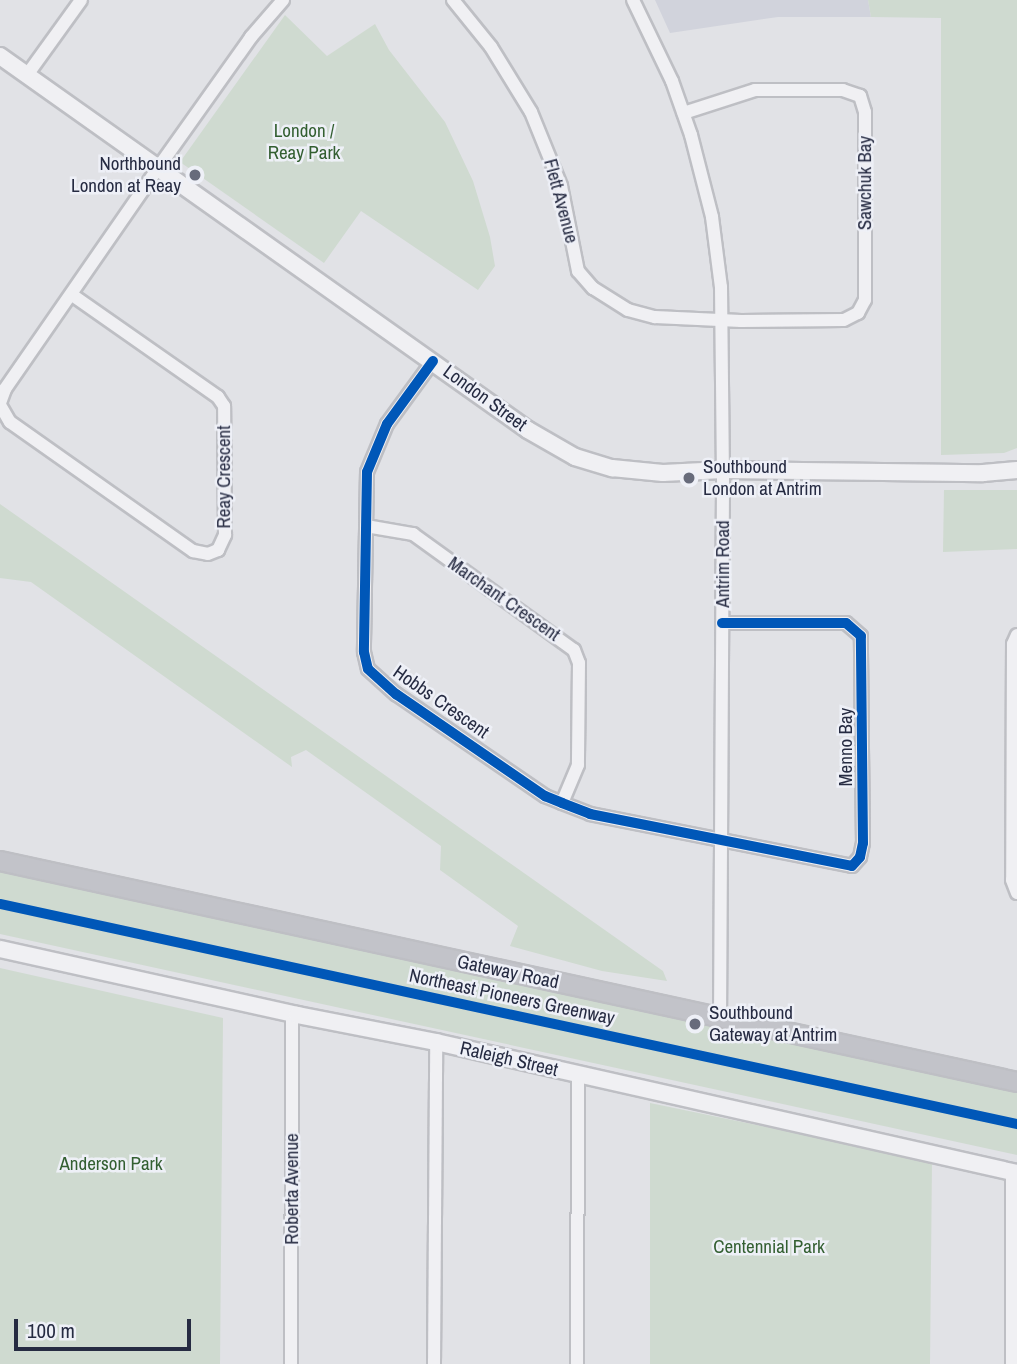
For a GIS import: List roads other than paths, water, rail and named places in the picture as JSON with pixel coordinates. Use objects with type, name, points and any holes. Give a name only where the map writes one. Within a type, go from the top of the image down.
[{"type":"main road","name":"Gateway Road","points":[[0,862],[1017,1082]]},
{"type":"street","points":[[27,75],[80,0]]},
{"type":"street","name":"Reay Crescent","points":[[71,294],[218,397],[224,406],[225,535],[218,550],[208,554],[193,551],[10,422],[0,404],[5,390],[71,294],[158,168],[258,28],[283,0]]},
{"type":"street","name":"Flett Avenue","points":[[453,0],[509,74],[531,112],[561,186],[581,277],[628,310],[642,315],[722,319]]},
{"type":"street","name":"Antrim Road","points":[[633,0],[684,113],[712,217],[722,319],[720,1017]]},
{"type":"street","name":"London Street","points":[[0,56],[528,430],[575,457],[637,471],[984,473],[1017,470]]},
{"type":"street","name":"Sawchuk Bay","points":[[684,113],[755,90],[843,90],[860,96],[864,103],[863,307],[844,320],[722,319]]},
{"type":"street","name":"Hobbs Crescent","points":[[433,361],[387,424],[375,447],[367,472],[364,652],[368,668],[396,694],[545,796],[590,814],[721,841]]},
{"type":"street","name":"Marchant Crescent","points":[[366,526],[413,534],[574,650],[579,663],[578,765],[562,803]]},
{"type":"street","name":"Menno Bay","points":[[721,841],[852,866],[860,857],[863,843],[861,636],[846,624],[722,623]]},
{"type":"street","points":[[1017,635],[1013,644],[1015,764],[1012,880],[1017,893]]},
{"type":"street","name":"Raleigh Street","points":[[0,949],[292,1014],[436,1042],[1015,1173]]},
{"type":"street","name":"Roberta Avenue","points":[[291,1364],[292,1014]]},
{"type":"street","points":[[434,1364],[436,1042]]},
{"type":"street","points":[[577,1364],[578,1076]]},
{"type":"street","points":[[1012,1364],[1015,1173]]},
{"type":"place","name":"Northbound London at Reay","points":[[195,175]]},
{"type":"place","name":"Southbound London at Antrim","points":[[689,478]]},
{"type":"place","name":"Southbound Gateway at Antrim","points":[[695,1024]]},
{"type":"park label","name":"London / Reay Park","points":[[304,142]]},
{"type":"park label","name":"Anderson Park","points":[[111,1164]]},
{"type":"park label","name":"Centennial Park","points":[[769,1247]]}]
